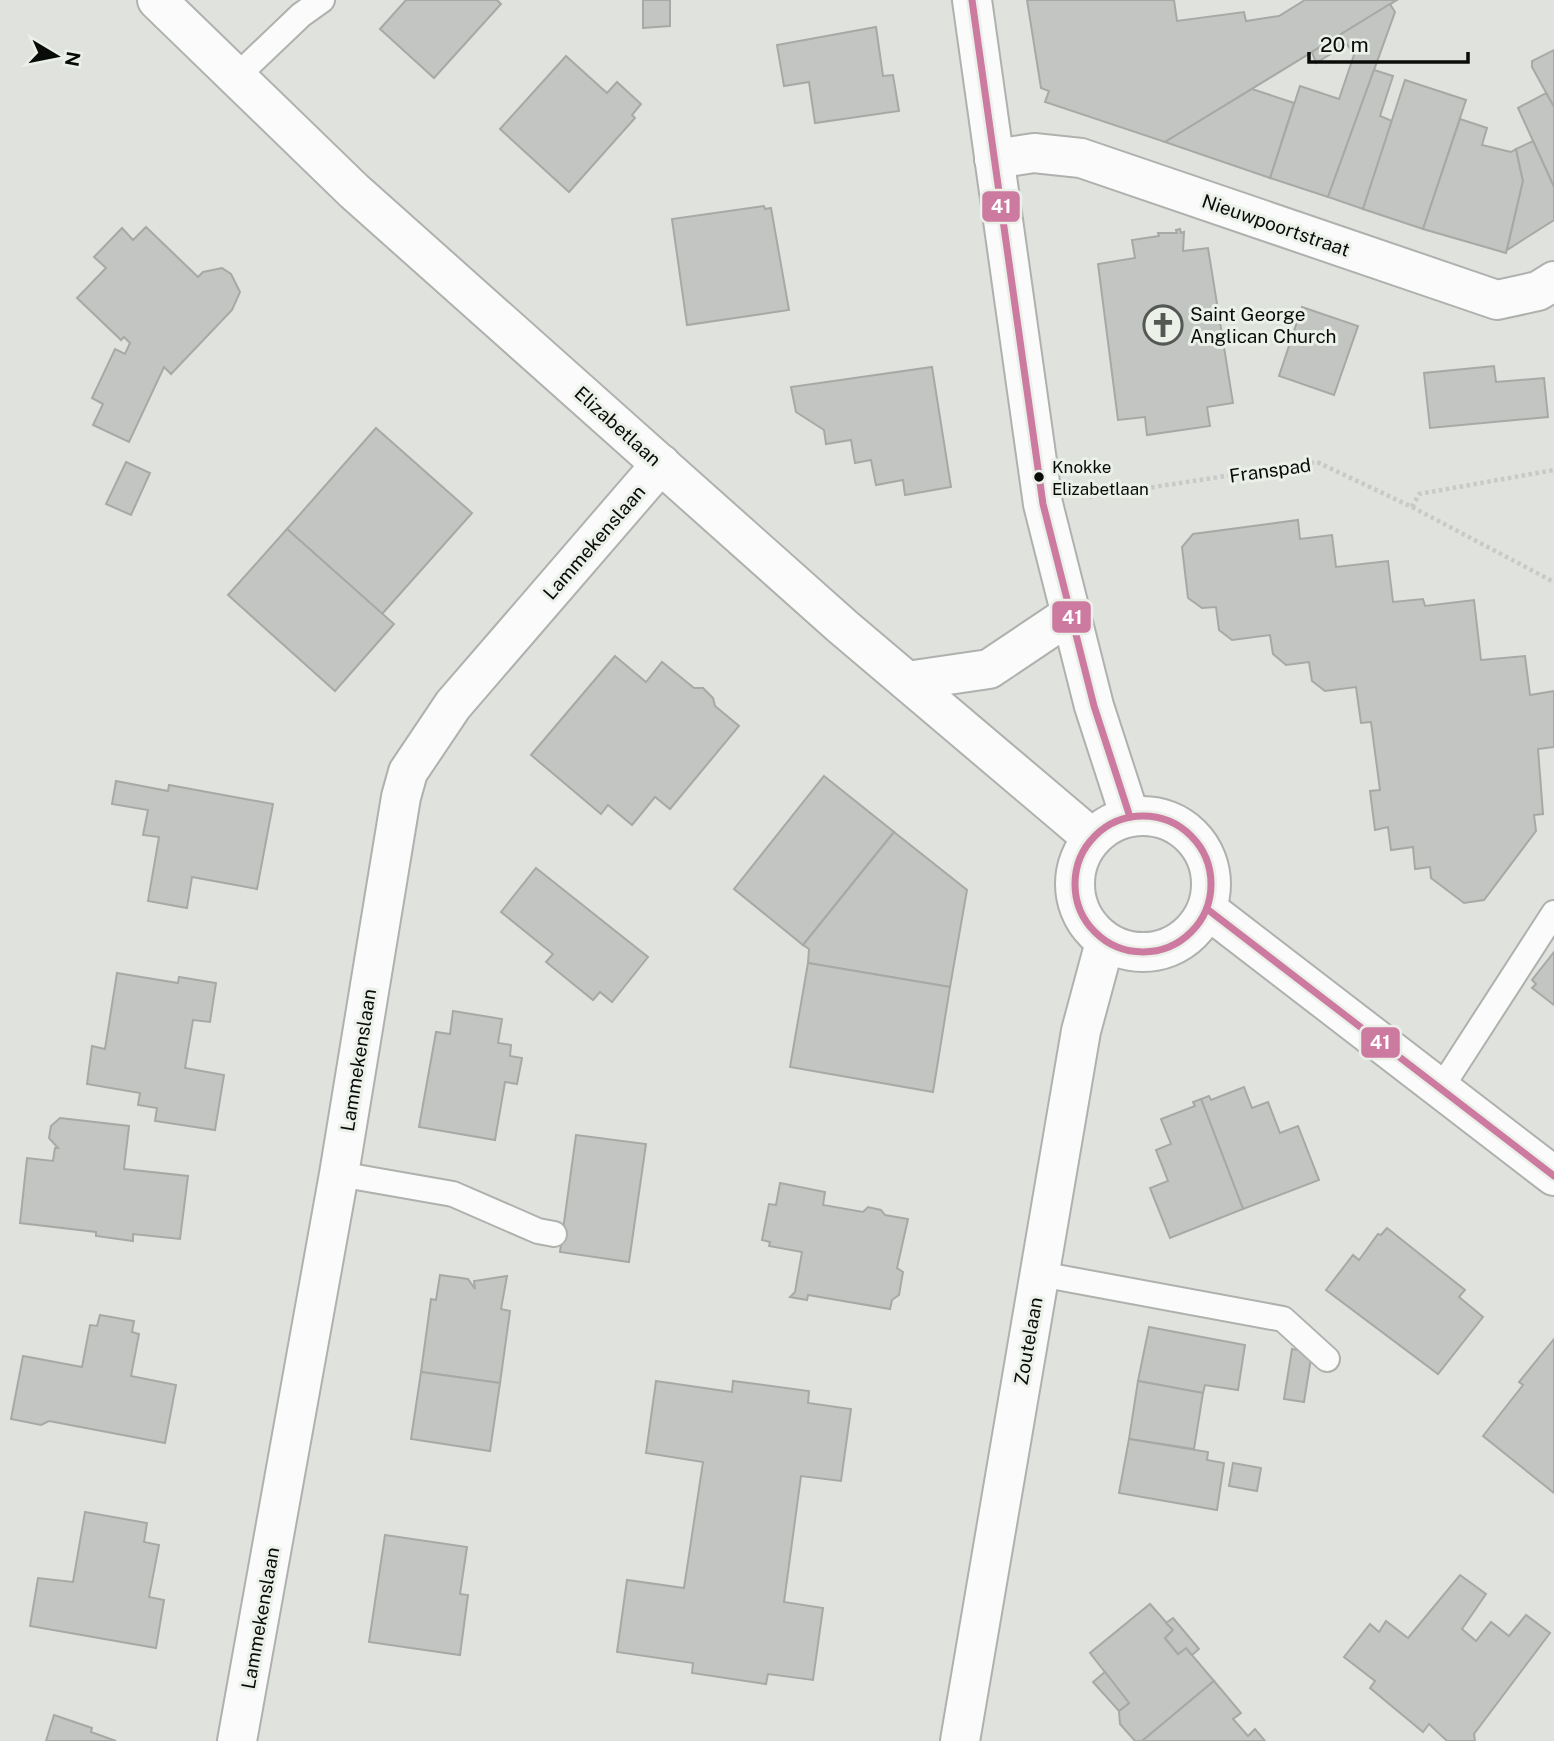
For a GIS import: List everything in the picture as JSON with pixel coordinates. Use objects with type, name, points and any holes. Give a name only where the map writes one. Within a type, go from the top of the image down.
[{"type":"street","name":"Elizabetlaan","points":[[157,0],[354,191],[907,681],[1092,838]]},
{"type":"street","points":[[972,0],[1043,504],[1094,706],[1130,817]]},
{"type":"street","name":"Nieuwpoortstraat","points":[[994,159],[1034,153],[1081,158],[1497,300],[1538,291],[1554,281]]},
{"type":"street","name":"Lammekenslaan","points":[[237,1741],[339,1174],[401,797],[408,772],[453,705],[662,464]]},
{"type":"street","points":[[907,681],[989,669],[1071,614]]},
{"type":"street","points":[[1130,817],[1159,817],[1185,830],[1204,852],[1211,880],[1207,909],[1190,934],[1164,950],[1134,953],[1105,942],[1085,921],[1074,893],[1077,863],[1092,838],[1109,824],[1130,817]]},
{"type":"street","points":[[1207,909],[1554,1176]]},
{"type":"street","name":"Zoutelaan","points":[[960,1741],[1081,1031],[1105,942]]},
{"type":"lane","points":[[235,78],[301,15],[322,0]]},
{"type":"lane","points":[[1441,1088],[1554,913]]},
{"type":"lane","points":[[339,1174],[453,1194],[538,1231],[554,1234]]},
{"type":"lane","points":[[1040,1274],[1283,1319],[1327,1359]]},
{"type":"path","name":"Franspad","points":[[1043,504],[1317,462],[1412,507],[1554,582]]},
{"type":"path","points":[[1412,507],[1419,494],[1554,470]]},
{"type":"building","points":[[406,0],[497,0],[501,4],[434,78],[380,29]]},
{"type":"building","points":[[643,0],[670,0],[670,26],[643,28]]},
{"type":"building","points":[[1027,0],[1174,0],[1177,21],[1244,12],[1246,21],[1279,16],[1305,0],[1397,0],[1165,142],[1045,102],[1049,91],[1041,88]]},
{"type":"building","points":[[1390,4],[1395,12],[1328,197],[1270,178],[1300,86],[1339,99],[1354,55],[1347,44],[1316,63],[1312,52]]},
{"type":"building","points":[[876,27],[883,76],[893,75],[899,111],[815,123],[809,82],[784,86],[777,45]]},
{"type":"building","points":[[1554,50],[1554,107],[1532,67],[1532,61]]},
{"type":"building","points":[[566,56],[607,93],[617,82],[641,104],[632,115],[635,118],[569,192],[500,129]]},
{"type":"building","points":[[1374,70],[1393,76],[1380,116],[1392,121],[1363,209],[1328,197]]},
{"type":"building","points":[[1405,80],[1466,100],[1423,229],[1363,209]]},
{"type":"building","points":[[1252,89],[1294,103],[1270,178],[1165,142]]},
{"type":"building","points":[[1546,93],[1554,107],[1554,187],[1518,108]]},
{"type":"building","points":[[1460,119],[1487,128],[1482,145],[1511,152],[1516,149],[1523,181],[1506,253],[1423,229]]},
{"type":"building","points":[[1533,141],[1554,187],[1554,220],[1507,250],[1523,181],[1516,149]]},
{"type":"building","points":[[764,206],[765,209],[771,208],[789,310],[687,325],[672,219]]},
{"type":"building","points":[[146,227],[198,277],[203,272],[222,268],[231,274],[240,292],[232,310],[171,374],[164,367],[129,442],[93,425],[103,404],[92,398],[115,349],[125,354],[130,343],[124,337],[121,340],[77,298],[106,268],[94,257],[122,228],[133,240]]},
{"type":"building","name":"Saint George Anglican Church","points":[[1180,229],[1181,233],[1184,232],[1183,251],[1208,248],[1233,403],[1207,407],[1210,426],[1147,435],[1145,417],[1118,420],[1098,264],[1135,258],[1132,240],[1159,236],[1158,233],[1177,233],[1176,230]]},
{"type":"building","points":[[1302,307],[1358,326],[1334,395],[1279,376]]},
{"type":"building","points":[[1494,366],[1496,382],[1544,378],[1548,417],[1430,428],[1424,373]]},
{"type":"building","points":[[932,367],[951,487],[905,495],[903,480],[876,485],[871,460],[855,463],[851,440],[826,444],[824,430],[796,412],[791,387]]},
{"type":"building","points":[[376,428],[472,513],[382,614],[287,529]]},
{"type":"building","points":[[126,462],[150,473],[131,515],[106,504]]},
{"type":"building","points":[[1298,520],[1300,539],[1332,535],[1336,567],[1388,561],[1393,602],[1423,599],[1425,606],[1474,600],[1481,660],[1525,656],[1530,695],[1554,691],[1554,747],[1538,749],[1543,814],[1534,815],[1536,831],[1484,900],[1464,903],[1431,878],[1430,867],[1415,869],[1413,847],[1391,850],[1388,827],[1375,830],[1370,791],[1380,790],[1371,722],[1361,723],[1356,687],[1325,691],[1312,681],[1309,662],[1286,665],[1273,654],[1270,635],[1232,640],[1219,630],[1216,607],[1202,608],[1188,598],[1182,547],[1193,534]]},
{"type":"building","points":[[287,529],[394,624],[335,691],[228,595]]},
{"type":"building","points":[[615,656],[646,682],[662,662],[694,688],[703,688],[713,698],[715,706],[739,726],[670,809],[655,797],[632,825],[608,805],[601,814],[531,755]]},
{"type":"building","points":[[824,776],[894,832],[803,945],[734,889]]},
{"type":"building","points":[[116,781],[168,791],[169,785],[273,804],[257,889],[192,877],[187,908],[148,901],[159,837],[143,835],[148,810],[112,804]]},
{"type":"building","points":[[894,832],[967,890],[950,987],[808,963],[809,949],[803,945]]},
{"type":"building","points":[[536,868],[648,957],[612,1002],[600,992],[593,1000],[546,962],[553,954],[501,912]]},
{"type":"building","points":[[1554,952],[1554,1005],[1532,988],[1536,984],[1532,980]]},
{"type":"building","points":[[808,963],[950,987],[933,1092],[790,1067]]},
{"type":"building","points":[[117,973],[178,983],[179,977],[216,983],[210,1022],[193,1020],[185,1068],[224,1075],[215,1130],[155,1121],[157,1108],[138,1105],[140,1093],[87,1084],[92,1046],[105,1049]]},
{"type":"building","points":[[453,1011],[502,1019],[498,1043],[511,1045],[510,1056],[522,1058],[517,1084],[505,1082],[495,1140],[419,1127],[436,1032],[450,1034]]},
{"type":"building","points":[[1244,1087],[1252,1108],[1268,1102],[1280,1133],[1298,1126],[1319,1180],[1243,1209],[1201,1099],[1209,1096],[1211,1100]]},
{"type":"building","points":[[1201,1099],[1243,1209],[1170,1238],[1150,1188],[1168,1181],[1156,1150],[1171,1144],[1161,1119],[1195,1106],[1193,1102]]},
{"type":"building","points":[[60,1118],[129,1126],[124,1169],[188,1176],[180,1239],[133,1234],[133,1241],[96,1236],[96,1232],[20,1223],[27,1158],[53,1161],[55,1148],[58,1148],[49,1138],[51,1126]]},
{"type":"building","points":[[576,1135],[646,1144],[629,1262],[560,1252]]},
{"type":"building","points":[[780,1183],[825,1192],[823,1205],[863,1212],[868,1207],[881,1210],[885,1215],[908,1219],[897,1268],[903,1272],[899,1295],[892,1300],[890,1309],[808,1295],[807,1300],[790,1297],[795,1292],[802,1252],[769,1246],[770,1242],[762,1240],[769,1204],[776,1205]]},
{"type":"building","points":[[1387,1228],[1465,1290],[1459,1297],[1483,1317],[1438,1374],[1326,1290],[1353,1255],[1359,1260],[1378,1234],[1381,1235]]},
{"type":"building","points":[[440,1275],[468,1279],[475,1289],[474,1281],[507,1276],[501,1309],[510,1311],[500,1383],[421,1372],[431,1299],[436,1300]]},
{"type":"building","points":[[100,1315],[134,1321],[132,1332],[139,1334],[131,1376],[176,1385],[165,1443],[49,1421],[41,1425],[11,1419],[23,1356],[82,1367],[90,1325],[97,1326]]},
{"type":"building","points":[[1149,1327],[1245,1345],[1238,1390],[1205,1385],[1203,1393],[1138,1381]]},
{"type":"building","points":[[1554,1339],[1554,1493],[1483,1436],[1523,1385],[1519,1382]]},
{"type":"building","points":[[1292,1349],[1312,1352],[1304,1402],[1284,1399]]},
{"type":"building","points":[[421,1372],[500,1383],[490,1451],[411,1439]]},
{"type":"building","points":[[656,1381],[732,1392],[733,1381],[809,1391],[808,1403],[851,1409],[841,1481],[801,1476],[784,1602],[823,1608],[813,1680],[768,1674],[766,1684],[692,1673],[693,1663],[617,1652],[627,1580],[684,1588],[703,1462],[646,1453]]},
{"type":"building","points":[[1138,1381],[1203,1393],[1194,1449],[1129,1439]]},
{"type":"building","points":[[1129,1439],[1208,1452],[1207,1460],[1224,1463],[1217,1510],[1119,1493]]},
{"type":"building","points":[[1233,1463],[1261,1468],[1257,1491],[1229,1486]]},
{"type":"building","points":[[85,1512],[147,1523],[144,1542],[159,1545],[149,1597],[164,1600],[156,1648],[30,1626],[38,1578],[73,1582]]},
{"type":"building","points":[[385,1535],[467,1547],[460,1594],[468,1595],[460,1655],[369,1642]]},
{"type":"building","points":[[1460,1575],[1486,1594],[1462,1629],[1476,1641],[1491,1622],[1509,1636],[1526,1615],[1550,1633],[1474,1734],[1475,1741],[1447,1741],[1429,1724],[1423,1732],[1370,1688],[1375,1681],[1344,1657],[1370,1624],[1379,1632],[1386,1621],[1408,1638]]},
{"type":"building","points":[[1150,1604],[1173,1630],[1165,1638],[1178,1654],[1186,1648],[1214,1681],[1142,1741],[1135,1741],[1120,1724],[1119,1711],[1129,1703],[1090,1653]]},
{"type":"building","points":[[1173,1618],[1199,1649],[1192,1655],[1186,1648],[1178,1654],[1165,1638],[1173,1630],[1166,1623]]},
{"type":"building","points":[[1105,1672],[1129,1703],[1119,1711],[1093,1682]]},
{"type":"building","points":[[1214,1681],[1241,1713],[1233,1719],[1248,1736],[1255,1729],[1265,1741],[1142,1741]]},
{"type":"building","points":[[54,1715],[92,1728],[91,1732],[116,1741],[46,1741]]},
{"type":"transit line","name":"41","points":[[972,0],[1043,504],[1094,706],[1130,817]]},
{"type":"transit line","name":"41","points":[[1143,816],[1169,821],[1191,836],[1206,858],[1211,884],[1206,910],[1191,932],[1169,947],[1143,952],[1117,947],[1095,932],[1080,910],[1075,884],[1080,858],[1095,836],[1117,821],[1143,816]]},
{"type":"transit line","name":"41","points":[[1207,909],[1554,1176]]},
{"type":"place","name":"Saint George Anglican Church","points":[[1163,325]]},
{"type":"place","name":"Knokke Elizabetlaan","points":[[1039,477]]}]
